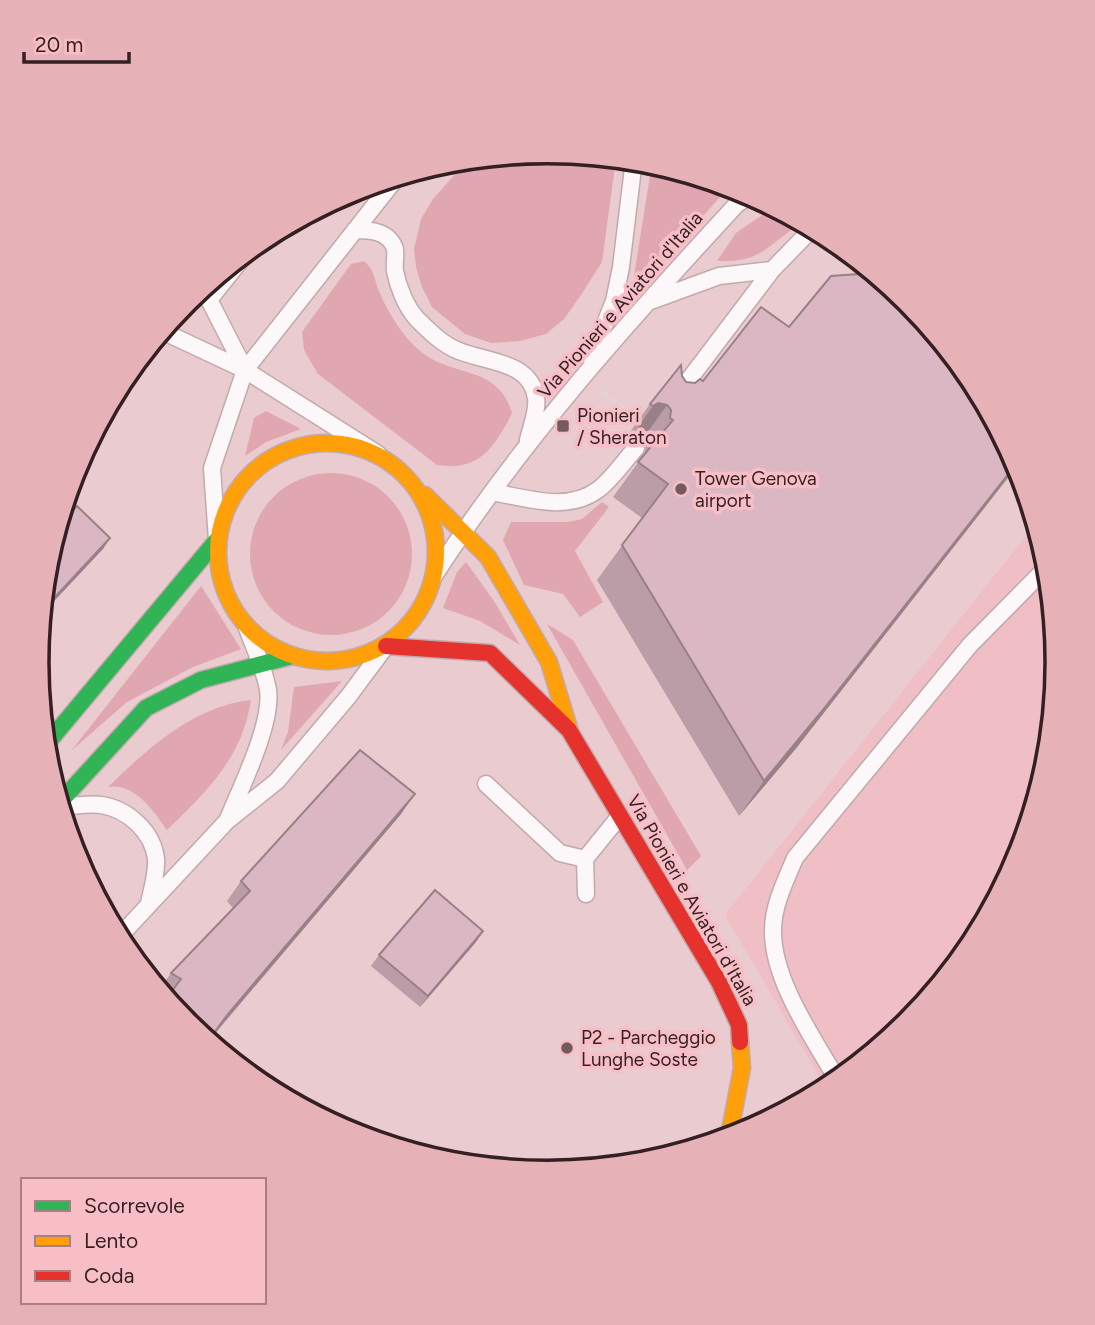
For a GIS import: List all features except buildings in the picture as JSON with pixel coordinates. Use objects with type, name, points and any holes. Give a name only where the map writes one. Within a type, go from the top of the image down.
[{"type":"main road","points":[[320,442],[346,444],[378,454],[405,475],[432,518],[437,547],[434,576],[424,604],[411,623],[386,646],[349,660],[314,661],[292,656],[272,648],[247,628],[234,611],[221,583],[217,540],[223,515],[234,493],[250,472],[271,457],[295,447],[320,442]]},
{"type":"main road","name":"Via Pionieri e Aviatori d'Italia","points":[[405,475],[488,557],[549,662],[569,730],[719,982],[738,1025],[742,1068],[731,1126]]},
{"type":"main road","points":[[54,735],[217,540]]},
{"type":"main road","name":"Via Pionieri e Aviatori d'Italia","points":[[386,646],[490,653],[569,730]]},
{"type":"main road","points":[[67,797],[146,708],[201,680],[292,656]]},
{"type":"lane","points":[[582,376],[614,301],[633,172]]},
{"type":"lane","points":[[217,540],[212,468],[245,370],[387,190]]},
{"type":"lane","name":"Via Pionieri e Aviatori d'Italia","points":[[434,576],[492,492],[582,376],[739,203]]},
{"type":"lane","name":"Via Pionieri e Aviatori d'Italia","points":[[355,230],[375,230],[388,237],[395,250],[395,270],[402,295],[413,314],[431,332],[456,350],[507,364],[528,377],[537,398],[526,449]]},
{"type":"lane","points":[[667,408],[772,270],[805,236]]},
{"type":"lane","points":[[646,303],[719,276],[772,270]]},
{"type":"lane","points":[[208,298],[245,370]]},
{"type":"lane","points":[[172,336],[245,370],[378,454]]},
{"type":"lane","points":[[492,492],[551,502],[572,502],[586,498],[601,487],[636,448]]},
{"type":"lane","points":[[833,1071],[799,1010],[779,966],[773,929],[779,897],[795,858],[970,645],[1038,576]]},
{"type":"lane","points":[[227,821],[259,741],[269,700],[268,687],[247,628]]},
{"type":"lane","points":[[126,929],[227,821],[277,781],[348,697],[386,646]]},
{"type":"lane","points":[[486,784],[559,853],[585,859]]},
{"type":"lane","points":[[70,805],[100,804],[116,809],[146,831],[153,844],[157,862],[149,903]]},
{"type":"lane","points":[[586,894],[585,859],[620,815]]},
{"type":"path","points":[[614,400],[640,421]]},
{"type":"shaded area","points":[[548,164],[615,168],[602,262],[564,319],[546,334],[520,341],[491,343],[465,334],[432,307],[422,287],[414,249],[421,219],[433,199],[457,173],[482,168]]},
{"type":"shaded area","points":[[650,175],[722,195],[649,277],[634,276]]},
{"type":"shaded area","points":[[765,213],[793,229],[756,255],[733,261],[717,261],[736,233]]},
{"type":"shaded area","points":[[364,261],[372,271],[387,308],[414,345],[442,364],[489,381],[506,399],[512,413],[492,446],[475,461],[464,465],[437,465],[318,374],[304,350],[302,332],[351,264]]},
{"type":"shaded area","points":[[266,411],[301,429],[266,442],[245,456],[254,418]]},
{"type":"shaded area","points":[[331,473],[362,479],[388,497],[406,523],[412,554],[406,585],[388,611],[362,629],[331,635],[300,629],[274,611],[256,585],[250,554],[256,523],[274,497],[300,479]]},
{"type":"shaded area","points":[[602,502],[609,507],[575,551],[603,602],[580,617],[563,594],[524,585],[503,540],[511,522],[568,522],[582,519]]},
{"type":"shaded area","points":[[1029,532],[1042,597],[1045,630],[1045,695],[1036,760],[1020,823],[995,883],[943,966],[900,1015],[851,1058],[821,1079],[725,915]]},
{"type":"shaded area","points":[[466,562],[494,601],[520,645],[480,621],[443,608],[457,572]]},
{"type":"shaded area","points":[[201,586],[241,649],[193,667],[127,702],[71,751]]},
{"type":"shaded area","points":[[547,624],[573,640],[701,856],[687,870]]},
{"type":"shaded area","points":[[342,681],[281,750],[288,732],[294,687]]},
{"type":"shaded area","points":[[251,700],[240,739],[221,772],[167,830],[135,793],[108,787],[155,744],[191,720],[230,704]]},
{"type":"traffic: fast","points":[[54,735],[217,540]]},
{"type":"traffic: fast","points":[[67,795],[146,708],[201,680],[292,656]]},
{"type":"traffic: slow","points":[[338,443],[379,455],[412,483],[424,500],[432,520],[436,552],[432,584],[424,604],[396,637],[379,649],[359,657],[316,661],[275,649],[242,621],[230,604],[222,584],[218,541],[230,500],[258,467],[275,455],[295,447],[338,443]]},
{"type":"traffic: slow","points":[[425,495],[488,557],[549,662],[569,728]]},
{"type":"traffic: slow","points":[[731,1126],[742,1068],[740,1042]]},
{"type":"traffic: jam","points":[[386,646],[490,653],[569,730],[719,982],[739,1025],[740,1042]]},
{"type":"place","name":"Pionieri / Sheraton","points":[[563,426]]},
{"type":"place","name":"Tower Genova airport","points":[[681,489]]},
{"type":"place","name":"P2 - Parcheggio Lunghe Soste","points":[[567,1048]]}]
